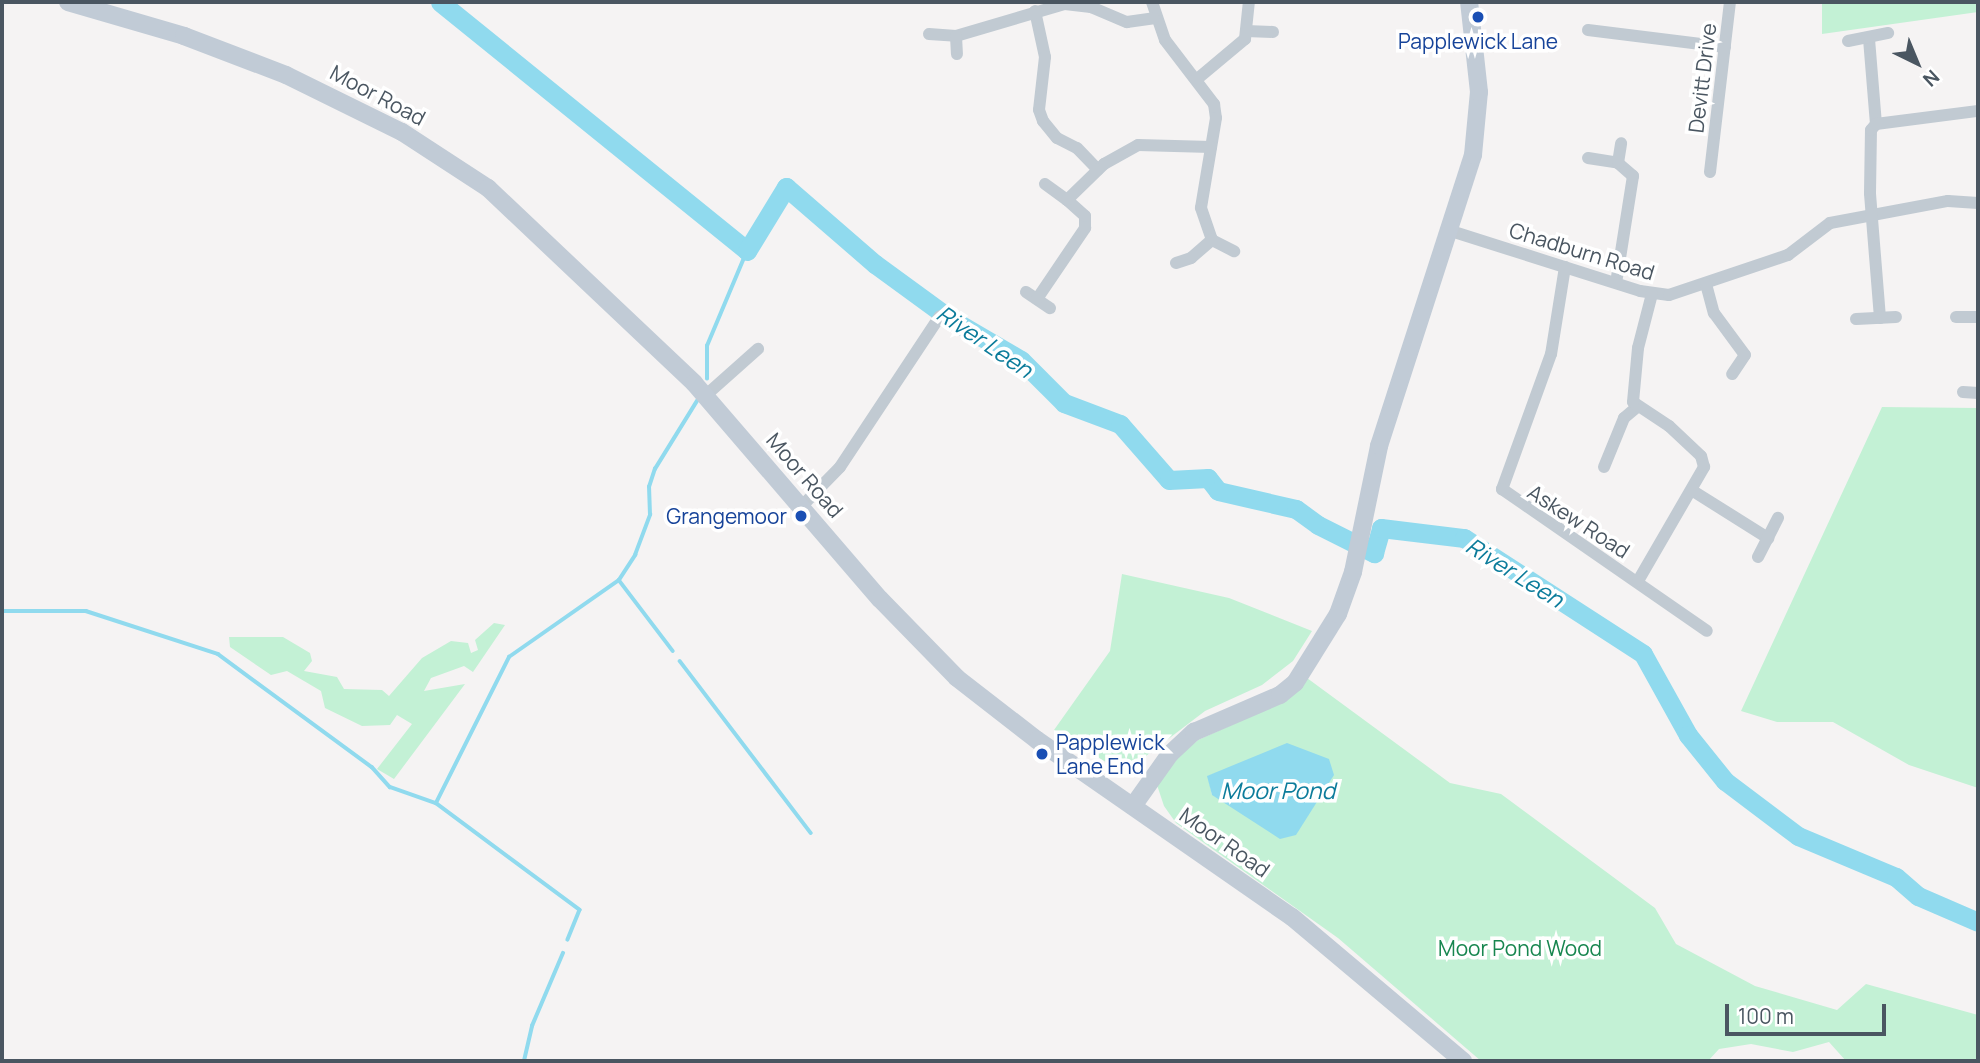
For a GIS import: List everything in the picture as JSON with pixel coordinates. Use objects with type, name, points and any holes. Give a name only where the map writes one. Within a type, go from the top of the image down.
[{"type":"main road","name":"Moor Road","points":[[68,2],[184,36],[286,75],[402,132],[451,162],[520,215],[705,396],[949,671],[996,710],[1292,917],[1463,1061]]},
{"type":"main road","points":[[1133,806],[1182,742],[1209,724],[1280,695],[1295,683],[1321,647],[1346,593],[1379,446],[1451,231],[1478,122],[1469,2]]},
{"type":"street","points":[[1152,2],[1154,19],[1216,112],[1201,208],[1212,240],[1234,251]]},
{"type":"street","points":[[1196,80],[1239,46],[1247,31],[1249,2]]},
{"type":"street","name":"Devitt Drive","points":[[1710,172],[1718,158],[1730,2]]},
{"type":"street","points":[[929,34],[956,36],[1035,11],[1075,5],[1127,22],[1154,19]]},
{"type":"street","points":[[1035,11],[1045,57],[1039,110],[1043,121],[1057,138],[1077,148],[1098,170]]},
{"type":"street","points":[[1588,30],[1725,47]]},
{"type":"street","points":[[1247,31],[1273,32]]},
{"type":"street","points":[[1848,41],[1869,39],[1888,33]]},
{"type":"street","points":[[956,36],[957,54]]},
{"type":"street","points":[[1869,39],[1876,124],[1868,139],[1880,318]]},
{"type":"street","points":[[1876,124],[1978,111]]},
{"type":"street","points":[[1618,163],[1621,143]]},
{"type":"street","points":[[1067,200],[1098,170],[1138,145],[1211,147]]},
{"type":"street","points":[[1588,158],[1618,163],[1628,167],[1633,176],[1616,283]]},
{"type":"street","points":[[1045,184],[1085,216],[1085,228],[1032,296],[1051,308]]},
{"type":"street","name":"Chadburn Road","points":[[1451,231],[1652,294],[1670,295],[1788,255],[1830,223],[1948,201],[1978,203]]},
{"type":"street","points":[[1176,263],[1191,258],[1212,240]]},
{"type":"street","name":"Askew Road","points":[[1565,267],[1551,354],[1502,489],[1611,568],[1638,581],[1707,631]]},
{"type":"street","points":[[1706,284],[1714,313],[1745,355],[1732,374]]},
{"type":"street","points":[[1636,408],[1632,393],[1638,348],[1652,294]]},
{"type":"street","points":[[802,506],[840,467],[940,316]]},
{"type":"street","points":[[1856,319],[1896,317]]},
{"type":"street","points":[[1956,317],[1978,317]]},
{"type":"street","points":[[705,396],[758,349]]},
{"type":"street","points":[[1963,392],[1978,393]]},
{"type":"street","points":[[1604,467],[1625,418],[1636,408]]},
{"type":"street","points":[[1636,408],[1662,420],[1701,456],[1704,467],[1693,491],[1638,581]]},
{"type":"street","points":[[1693,491],[1768,538]]},
{"type":"street","points":[[1758,557],[1777,518]]},
{"type":"green space","points":[[1822,2],[1978,2],[1978,12],[1822,34]]},
{"type":"green space","points":[[1882,407],[1978,408],[1978,788],[1909,765],[1833,722],[1777,722],[1741,711]]},
{"type":"green space","points":[[1122,574],[1229,598],[1312,631],[1293,661],[1262,685],[1205,711],[1146,756],[1114,767],[1054,730],[1110,651]]},
{"type":"green space","points":[[494,623],[505,625],[473,672],[464,666],[431,678],[424,691],[465,684],[394,779],[377,769],[412,724],[397,715],[390,725],[362,726],[325,708],[321,691],[287,671],[271,675],[230,647],[229,637],[283,637],[310,653],[312,661],[304,671],[337,677],[344,689],[382,690],[389,696],[422,658],[451,641],[468,643],[471,653],[478,650],[475,640]]},
{"type":"green space","name":"Moor Pond Wood","points":[[1307,678],[1450,783],[1501,794],[1655,908],[1676,944],[1755,986],[1837,1010],[1866,984],[1978,1015],[1978,1061],[1846,1061],[1829,1042],[1793,1052],[1751,1044],[1719,1049],[1708,1061],[1481,1061],[1338,938],[1176,823],[1164,806],[1157,785],[1165,768],[1198,740],[1285,701]],"holes":[[[1243,763],[1212,795],[1208,776]]]},
{"type":"water","name":"Moor Pond","points":[[1287,743],[1329,759],[1334,775],[1296,835],[1280,839],[1212,795],[1207,776]]},
{"type":"waterway","name":"River Leen","points":[[440,2],[747,251],[786,187],[875,264],[949,318],[1021,360],[1064,403],[1120,424],[1169,480],[1208,478],[1218,491],[1296,509],[1318,525],[1374,553],[1381,528],[1464,538],[1643,654],[1688,735],[1725,781],[1798,836],[1896,877],[1918,896],[1978,922]]},
{"type":"waterway","points":[[707,379],[707,346],[747,251]]},
{"type":"waterway","points":[[436,803],[509,657],[619,580],[635,555],[650,515],[649,487],[655,469],[697,401]]},
{"type":"waterway","points":[[619,580],[673,651]]},
{"type":"waterway","points":[[2,611],[86,611],[218,654],[372,767],[390,787],[436,803],[580,910],[568,940]]},
{"type":"waterway","points":[[680,661],[811,833]]},
{"type":"waterway","points":[[524,1061],[532,1026],[563,953]]},
{"type":"place","name":"Papplewick Lane","points":[[1478,17]]},
{"type":"place","name":"Grangemoor","points":[[801,516]]},
{"type":"place","name":"Papplewick Lane End","points":[[1042,754]]}]
